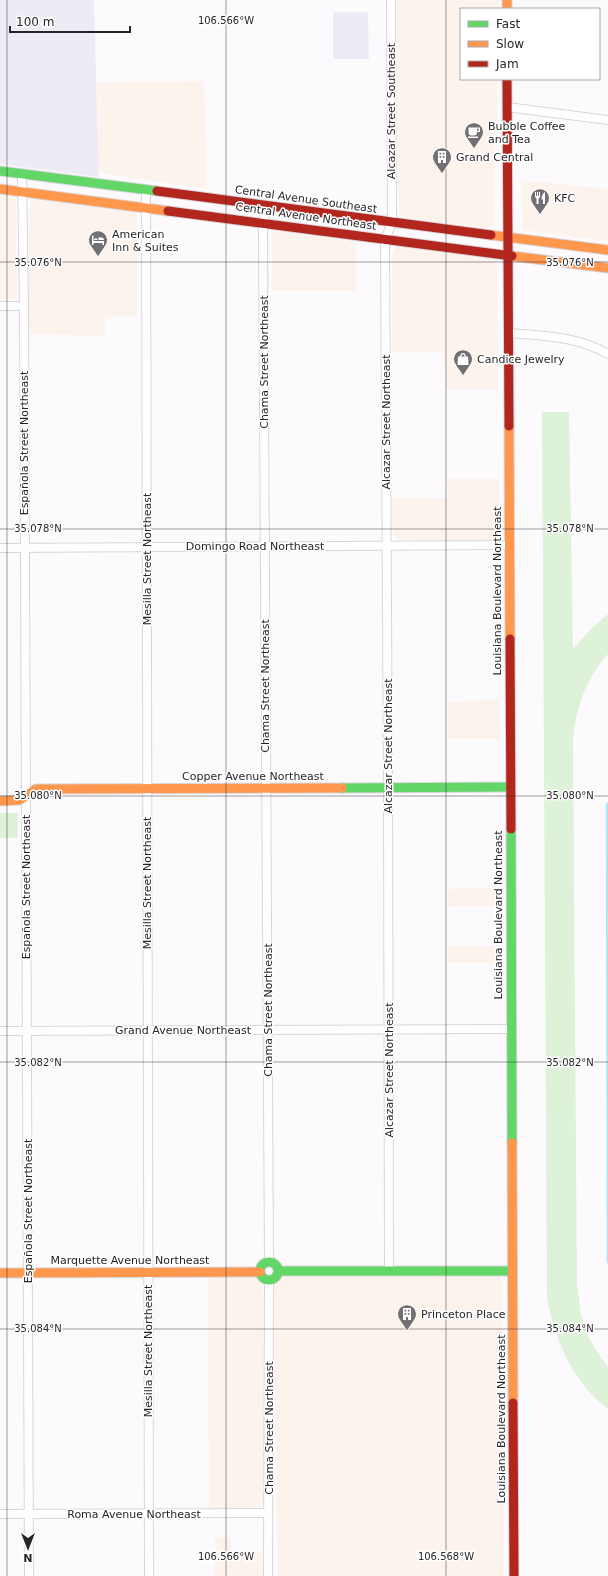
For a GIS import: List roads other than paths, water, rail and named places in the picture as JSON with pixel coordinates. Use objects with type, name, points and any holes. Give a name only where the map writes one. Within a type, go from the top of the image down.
[{"type":"main road","name":"Louisiana Boulevard Northeast","points":[[507,80],[514,1576]]},
{"type":"main road","name":"Central Avenue Southeast","points":[[0,171],[608,250]]},
{"type":"main road","name":"Central Avenue Northeast","points":[[0,189],[608,268]]},
{"type":"main road","name":"Copper Avenue Northeast","points":[[0,801],[14,801],[25,798],[29,793],[36,789],[510,787]]},
{"type":"main road","points":[[269,1262],[274,1264],[279,1271],[275,1279],[269,1281],[264,1279],[260,1272],[264,1264],[269,1262]]},
{"type":"main road","points":[[279,1271],[512,1271]]},
{"type":"main road","name":"Marquette Avenue Northeast","points":[[0,1273],[260,1272]]},
{"type":"street","name":"Alcazar Street Southeast","points":[[391,0],[392,223]]},
{"type":"street","points":[[507,107],[608,120]]},
{"type":"street","name":"Española Street Northeast","points":[[22,174],[24,306],[29,1576]]},
{"type":"street","name":"Mesilla Street Northeast","points":[[146,189],[149,1576]]},
{"type":"street","name":"Chama Street Northeast","points":[[265,205],[263,223],[264,546],[269,1262]]},
{"type":"street","name":"Alcazar Street Northeast","points":[[389,1270],[385,239],[392,223]]},
{"type":"street","points":[[0,306],[24,306]]},
{"type":"street","points":[[508,333],[575,340],[590,344],[608,354]]},
{"type":"street","name":"Domingo Road Northeast","points":[[0,548],[509,545]]},
{"type":"street","name":"Grand Avenue Northeast","points":[[0,1031],[389,1030],[511,1028]]},
{"type":"street","name":"Chama Street Northeast","points":[[268,1576],[269,1281]]},
{"type":"street","name":"Roma Avenue Northeast","points":[[0,1514],[268,1513]]},
{"type":"waterway","points":[[607,804],[608,1262]]},
{"type":"place","name":"Bubble Coffee and Tea","points":[[474,149]]},
{"type":"place","name":"Grand Central","points":[[442,174]]},
{"type":"place","name":"KFC","points":[[540,215]]},
{"type":"place","name":"American Inn & Suites","points":[[98,257]]},
{"type":"place","name":"Candice Jewelry","points":[[463,376]]},
{"type":"place","name":"Princeton Place","points":[[407,1331]]}]
